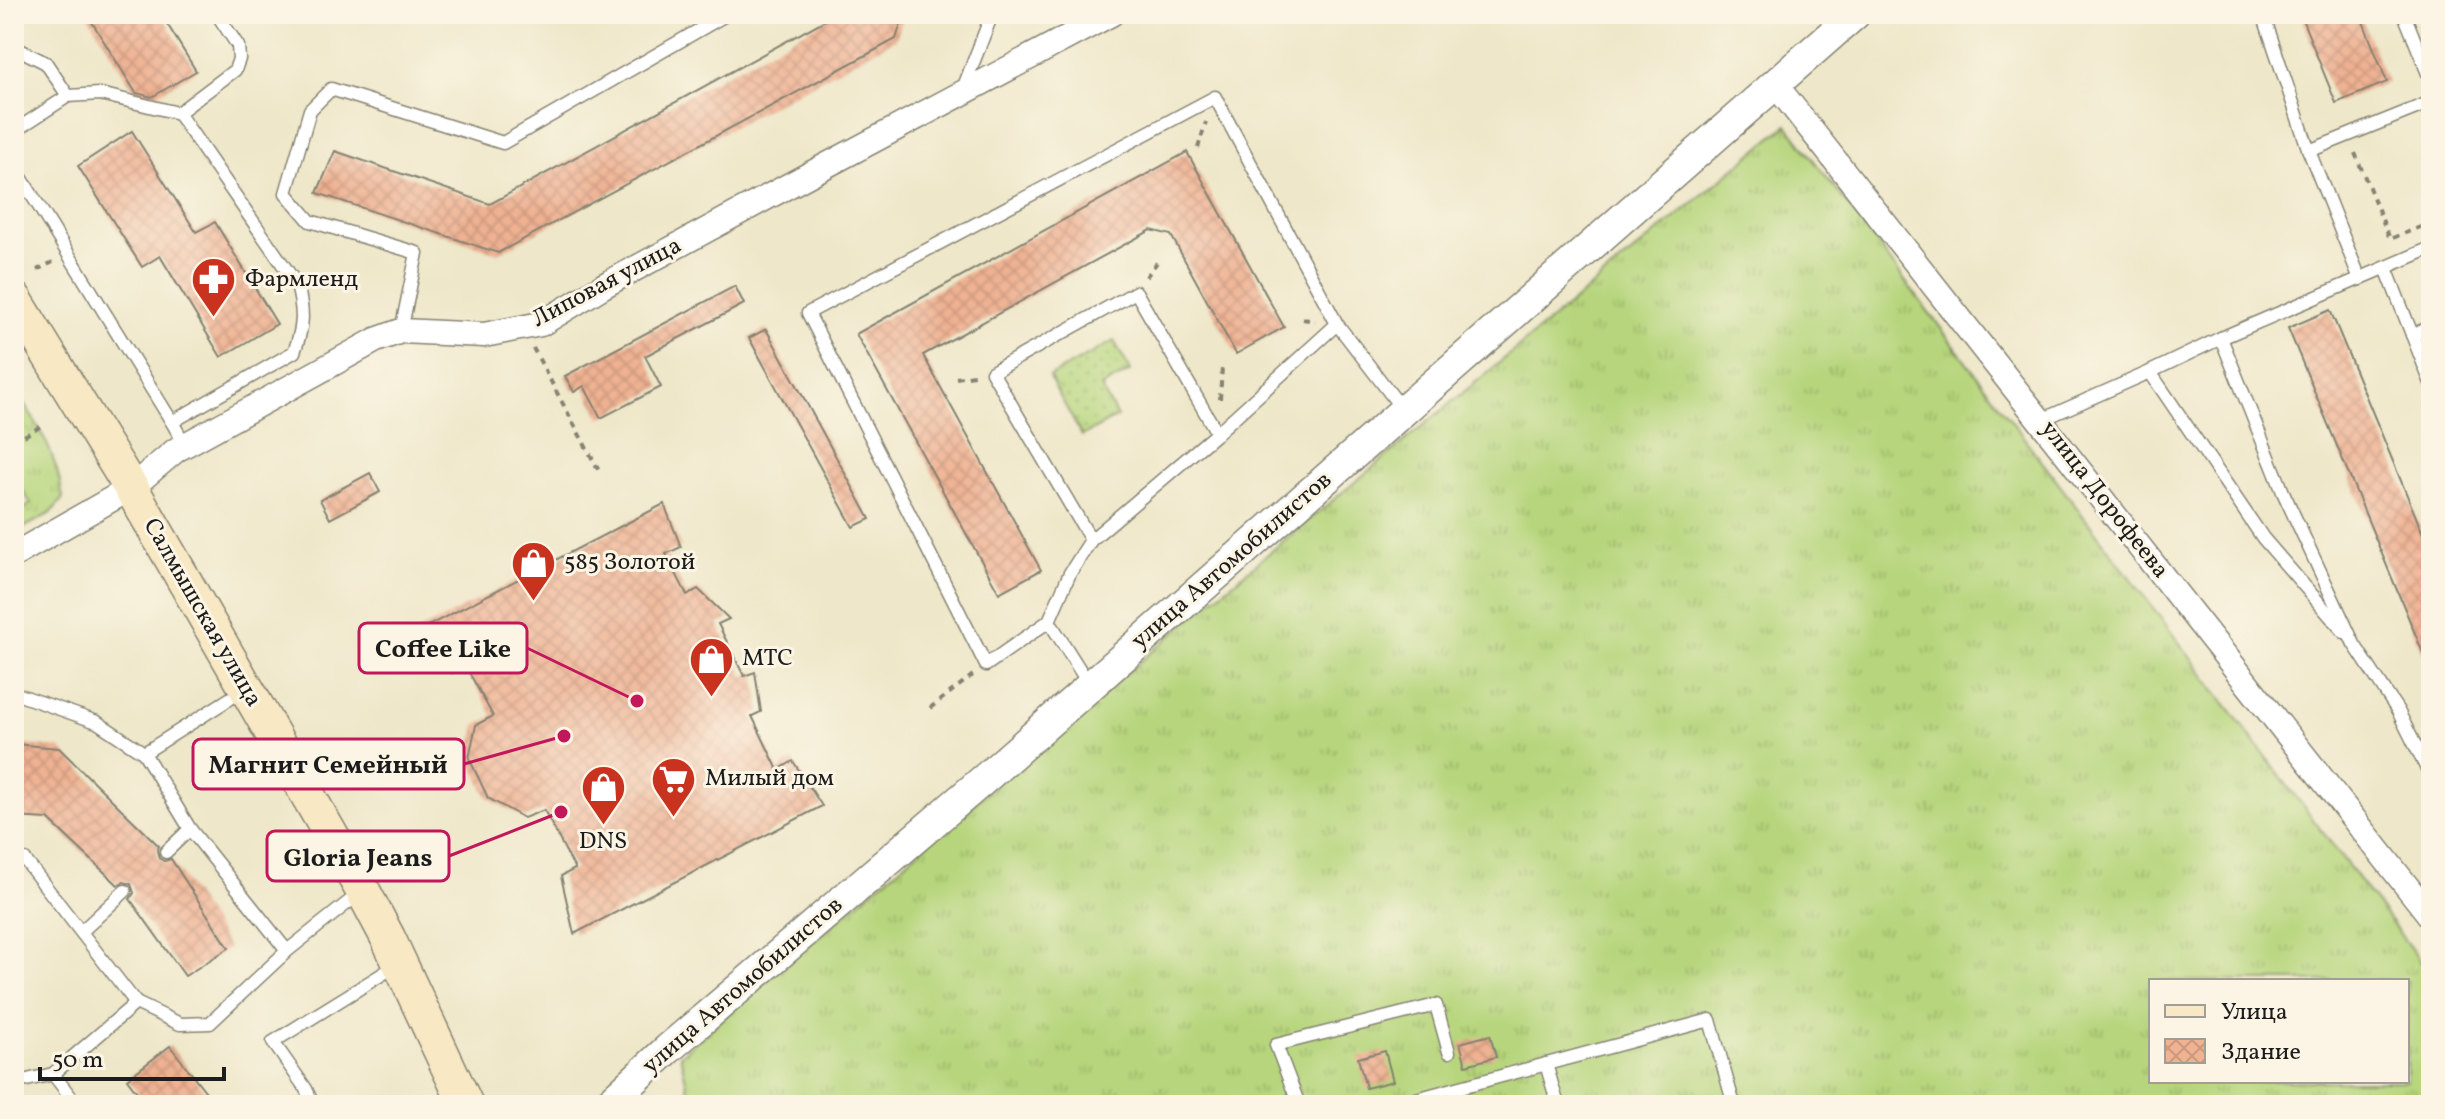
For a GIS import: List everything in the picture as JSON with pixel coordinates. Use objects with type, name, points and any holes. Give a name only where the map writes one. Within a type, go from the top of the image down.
[{"type":"main road","name":"Салмышская улица","points":[[14,298],[131,488],[363,891],[466,1105]]},
{"type":"street","name":"Липовая улица","points":[[14,555],[131,488],[185,445],[376,340],[401,331],[484,335],[541,324],[603,286],[1111,14]]},
{"type":"street","name":"улица Автомобилистов","points":[[607,1105],[1090,686],[1855,14]]},
{"type":"street","name":"улица Дорофеева","points":[[1775,84],[2428,908]]},
{"type":"lane","points":[[178,113],[235,70],[239,59],[238,46],[217,14]]},
{"type":"lane","points":[[401,331],[417,253],[310,221],[286,193],[310,110],[331,89],[503,143],[727,14]]},
{"type":"lane","points":[[962,92],[992,14]]},
{"type":"lane","points":[[2263,14],[2309,151],[2360,279]]},
{"type":"lane","points":[[2404,14],[2431,81]]},
{"type":"lane","points":[[14,42],[18,49],[46,63],[68,96]]},
{"type":"lane","points":[[16,128],[68,96],[100,94],[178,113],[297,285],[302,308],[302,331],[294,352],[172,422]]},
{"type":"lane","points":[[1337,324],[1217,433],[1091,540],[1070,573],[1049,621],[986,665],[808,313],[1215,97],[1337,324],[1403,410]]},
{"type":"lane","points":[[2309,151],[2431,102]]},
{"type":"lane","points":[[14,166],[185,445]]},
{"type":"lane","points":[[2041,420],[2431,248]]},
{"type":"lane","points":[[2386,268],[2431,383]]},
{"type":"lane","points":[[1091,540],[992,372],[1136,292],[1217,433]]},
{"type":"lane","points":[[2412,335],[2431,327]]},
{"type":"lane","points":[[2221,338],[2283,492],[2354,644]]},
{"type":"lane","points":[[2150,372],[2263,538],[2354,644],[2398,711],[2431,777]]},
{"type":"lane","points":[[1049,621],[1090,686]]},
{"type":"lane","points":[[144,753],[246,689]]},
{"type":"lane","points":[[14,693],[97,722],[144,753],[190,829],[287,951]]},
{"type":"lane","points":[[166,852],[190,829]]},
{"type":"lane","points":[[14,860],[25,860],[136,1003],[180,1024],[210,1023],[287,951],[363,891]]},
{"type":"lane","points":[[82,931],[125,891]]},
{"type":"lane","points":[[313,1105],[306,1089],[273,1042],[400,964]]},
{"type":"lane","points":[[14,1083],[53,1074],[136,1003]]},
{"type":"lane","points":[[1299,1105],[1276,1045],[1436,1005],[1449,1052]]},
{"type":"lane","points":[[1394,1105],[1710,1020],[1734,1105]]},
{"type":"lane","points":[[1546,1064],[1558,1105]]},
{"type":"lane","points":[[53,1074],[77,1105]]},
{"type":"path","points":[[2348,135],[2390,239],[2431,223]]},
{"type":"path","points":[[37,270],[58,258]]},
{"type":"path","points":[[540,361],[599,471]]},
{"type":"path","points":[[14,442],[43,425]]},
{"type":"path","points":[[930,708],[986,665]]},
{"type":"green space","points":[[1787,125],[2431,975],[2431,1105],[692,1105],[680,1055],[1217,596]]},
{"type":"green space","points":[[1114,341],[1131,371],[1101,387],[1117,417],[1082,436],[1049,377]]},
{"type":"green space","points":[[14,388],[51,453],[63,498],[51,513],[14,533],[14,514],[31,504],[14,476]]},
{"type":"building","points":[[87,14],[161,14],[196,71],[152,97],[136,93]]},
{"type":"building","points":[[836,14],[904,14],[896,39],[498,253],[317,193],[335,151],[490,204]]},
{"type":"building","points":[[2300,14],[2360,14],[2387,82],[2336,103]]},
{"type":"building","points":[[132,131],[196,232],[215,222],[277,324],[221,357],[160,256],[142,267],[78,166]]},
{"type":"building","points":[[1187,152],[1284,327],[1236,354],[1171,235],[1151,230],[923,355],[1041,570],[999,593],[856,334]]},
{"type":"building","points":[[735,286],[744,304],[645,356],[661,387],[601,418],[584,386],[574,392],[565,376]]},
{"type":"building","points":[[2330,310],[2431,553],[2431,672],[2288,328]]},
{"type":"building","points":[[766,329],[870,519],[853,527],[749,338]]},
{"type":"building","points":[[370,473],[380,492],[330,519],[320,500]]},
{"type":"building","points":[[664,504],[681,547],[666,554],[687,595],[698,589],[729,619],[718,624],[744,676],[755,672],[761,712],[752,716],[778,770],[793,761],[822,806],[574,934],[561,876],[575,869],[544,810],[524,818],[488,798],[469,758],[476,725],[493,716],[465,665],[452,673],[416,632]]},
{"type":"building","points":[[14,744],[59,748],[159,846],[159,858],[164,861],[171,859],[229,948],[185,976],[130,899],[134,893],[131,884],[124,882],[118,885],[48,819],[14,817]]},
{"type":"building","points":[[1490,1035],[1496,1057],[1466,1065],[1460,1043]]},
{"type":"building","points":[[170,1046],[216,1105],[147,1105],[127,1079]]},
{"type":"building","points":[[1385,1051],[1393,1081],[1366,1088],[1358,1058]]},
{"type":"place","name":"Фармленд","points":[[214,319]]},
{"type":"place","name":"585 Золотой","points":[[533,602]]},
{"type":"place","name":"МТС","points":[[711,698]]},
{"type":"place","name":"Coffee Like","points":[[637,701]]},
{"type":"place","name":"Магнит Семейный","points":[[564,736]]},
{"type":"place","name":"Gloria Jeans","points":[[561,812]]},
{"type":"place","name":"Милый дом","points":[[674,818]]},
{"type":"place","name":"DNS","points":[[603,827]]}]
